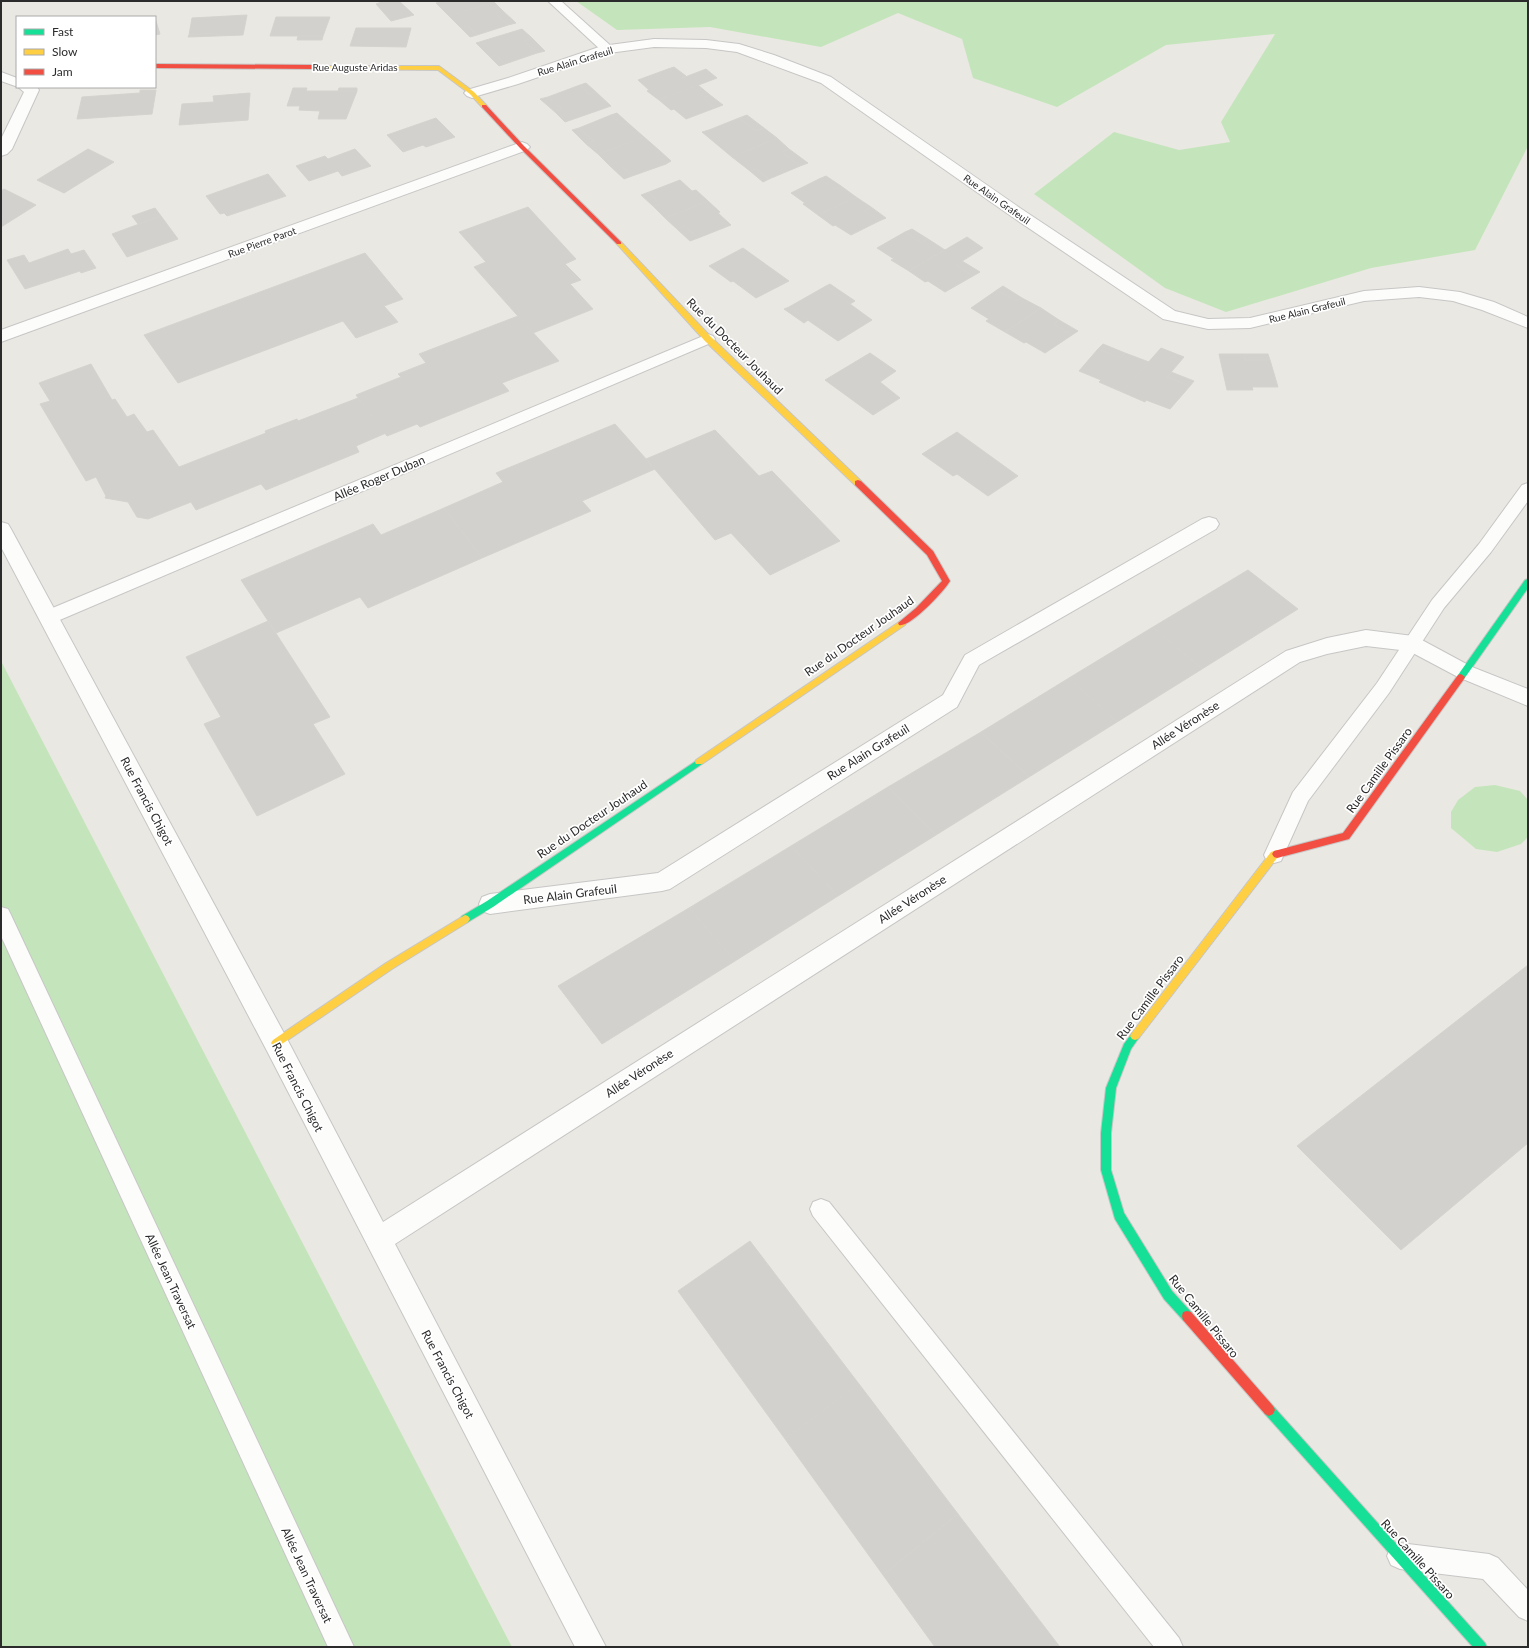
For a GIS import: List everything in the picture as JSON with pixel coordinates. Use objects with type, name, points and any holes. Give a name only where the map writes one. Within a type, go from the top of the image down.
[{"type":"street","name":"Rue Alain Grafeuil","points":[[472,93],[513,81],[607,49],[654,43],[706,44],[739,48],[826,80],[1014,211],[1169,315],[1208,324],[1250,323],[1364,296],[1419,292],[1454,296],[1488,306],[1528,323]]},
{"type":"street","name":"Rue Auguste Aridas","points":[[156,66],[438,68],[472,93],[522,147]]},
{"type":"street","points":[[1,76],[16,84]]},
{"type":"street","points":[[1,151],[4,149],[28,89]]},
{"type":"street","name":"Rue Pierre Parot","points":[[1,336],[522,147]]},
{"type":"street","name":"Rue du Docteur Jouhaud","points":[[276,1043],[389,966],[490,904],[891,631],[919,610],[946,581],[930,554],[708,339],[619,243],[522,147]]},
{"type":"street","name":"Rue Alain Grafeuil","points":[[490,904],[662,882],[950,701],[972,660],[1209,524]]},
{"type":"street","name":"Rue Francis Chigot","points":[[1,529],[276,1043],[591,1647]]},
{"type":"street","name":"Rue Camille Pissaro","points":[[1481,1647],[1239,1377],[1168,1295],[1118,1215],[1106,1170],[1106,1134],[1111,1088],[1127,1047],[1274,855],[1346,836],[1465,672],[1528,582]]},
{"type":"street","name":"Allée Véronèse","points":[[378,1240],[1293,656],[1327,646],[1366,638],[1413,644],[1465,672],[1528,698]]},
{"type":"lane","points":[[554,1],[607,49]]},
{"type":"lane","name":"Allée Roger Duban","points":[[49,617],[708,339]]},
{"type":"lane","points":[[1274,855],[1300,797],[1383,688],[1438,604],[1485,548],[1528,489]]},
{"type":"lane","name":"Allée Jean Traversat","points":[[1,915],[340,1647]]},
{"type":"lane","points":[[821,1209],[1170,1647]]},
{"type":"lane","points":[[1400,1556],[1489,1567],[1528,1608]]},
{"type":"green space","points":[[576,1],[1528,1],[1528,146],[1475,250],[1371,268],[1226,312],[1165,288],[1034,194],[1114,132],[1179,150],[1230,142],[1221,122],[1275,34],[1166,45],[1057,107],[973,78],[962,39],[898,13],[821,47],[710,27],[617,30]]},
{"type":"green space","points":[[1,661],[512,1647],[1,1647]]},
{"type":"green space","points":[[1495,785],[1520,791],[1528,800],[1528,837],[1521,844],[1497,852],[1476,849],[1451,828],[1451,812],[1458,800],[1475,787]]},
{"type":"building","points":[[384,1],[399,1],[414,15],[391,21],[376,4]]},
{"type":"building","points":[[442,1],[494,2],[449,16],[436,3]]},
{"type":"building","points":[[494,2],[503,11],[495,13],[508,25],[477,35],[468,26],[461,28],[449,16]]},
{"type":"building","points":[[503,11],[516,23],[508,25],[495,13]]},
{"type":"building","points":[[247,15],[243,35],[216,36],[217,33],[189,35],[192,18]]},
{"type":"building","points":[[276,17],[330,17],[323,36],[270,36]]},
{"type":"building","points":[[156,21],[160,34],[156,35]]},
{"type":"building","points":[[468,26],[477,35],[470,37],[461,28]]},
{"type":"building","points":[[356,28],[411,28],[406,47],[350,46]]},
{"type":"building","points":[[522,29],[532,38],[524,41],[537,53],[505,64],[496,55],[490,57],[476,43]]},
{"type":"building","points":[[217,33],[216,36],[188,37],[189,35]]},
{"type":"building","points":[[298,36],[323,36],[322,40],[297,40]]},
{"type":"building","points":[[532,38],[545,51],[537,53],[524,41]]},
{"type":"building","points":[[496,55],[505,64],[499,66],[490,57]]},
{"type":"building","points":[[674,67],[686,76],[680,79],[668,69]]},
{"type":"building","points":[[668,69],[680,79],[706,69],[717,78],[659,100],[647,91],[649,90],[638,80]]},
{"type":"building","points":[[586,83],[596,92],[589,94],[580,85]]},
{"type":"building","points":[[580,85],[589,94],[596,92],[611,106],[565,122],[555,112],[562,109],[548,97]]},
{"type":"building","points":[[698,85],[710,95],[703,98],[715,108],[686,119],[674,109],[671,110],[659,100]]},
{"type":"building","points":[[293,88],[307,88],[306,91],[357,91],[346,119],[318,119],[320,111],[299,110],[300,106],[287,106]]},
{"type":"building","points":[[339,88],[357,88],[357,91],[338,91]]},
{"type":"building","points":[[140,90],[156,90],[152,114],[77,119],[82,97],[140,93]]},
{"type":"building","points":[[250,93],[248,120],[179,125],[182,104],[214,102],[213,96]]},
{"type":"building","points":[[710,95],[723,105],[715,108],[703,98]]},
{"type":"building","points":[[548,97],[562,109],[555,112],[540,99]]},
{"type":"building","points":[[617,113],[628,123],[622,125],[611,115]]},
{"type":"building","points":[[611,115],[622,125],[628,123],[644,137],[598,154],[586,144],[594,141],[579,128]]},
{"type":"building","points":[[747,115],[764,128],[756,131],[739,118]]},
{"type":"building","points":[[436,118],[455,137],[426,147],[423,145],[403,152],[387,135]]},
{"type":"building","points":[[739,118],[756,131],[764,128],[777,138],[732,157],[714,142],[720,140],[709,130]]},
{"type":"building","points":[[579,128],[594,141],[586,144],[572,130]]},
{"type":"building","points":[[709,130],[720,140],[714,142],[702,132]]},
{"type":"building","points":[[644,137],[660,151],[655,154],[666,164],[632,176],[617,162],[609,165],[598,154]]},
{"type":"building","points":[[777,138],[789,149],[782,152],[800,166],[769,179],[756,169],[750,171],[732,157]]},
{"type":"building","points":[[88,149],[114,162],[64,193],[37,180]]},
{"type":"building","points":[[355,149],[371,166],[342,176],[338,171],[309,181],[296,166],[325,156],[328,159]]},
{"type":"building","points":[[789,149],[808,163],[800,166],[782,152]]},
{"type":"building","points":[[660,151],[671,161],[666,164],[655,154]]},
{"type":"building","points":[[617,162],[632,176],[624,179],[609,165]]},
{"type":"building","points":[[756,169],[769,179],[763,182],[750,171]]},
{"type":"building","points":[[268,174],[286,196],[227,216],[224,213],[220,214],[206,196]]},
{"type":"building","points":[[826,176],[841,186],[834,189],[819,179]]},
{"type":"building","points":[[819,179],[834,189],[841,186],[856,197],[818,215],[791,193]]},
{"type":"building","points":[[680,180],[692,191],[696,190],[708,201],[665,218],[653,206],[660,204],[649,192]]},
{"type":"building","points":[[4,189],[36,205],[1,227],[1,191]]},
{"type":"building","points":[[649,192],[660,204],[653,206],[641,195]]},
{"type":"building","points":[[856,197],[871,207],[864,211],[879,221],[851,235],[835,225],[833,226],[818,215]]},
{"type":"building","points":[[708,201],[731,225],[698,238],[685,226],[677,229],[665,218]]},
{"type":"building","points":[[528,207],[576,259],[565,264],[581,280],[570,284],[593,309],[533,333],[474,267],[486,262],[459,232]]},
{"type":"building","points":[[871,207],[886,218],[879,221],[864,211]]},
{"type":"building","points":[[155,208],[161,216],[138,224],[132,216]]},
{"type":"building","points":[[161,216],[178,239],[127,257],[112,234]]},
{"type":"building","points":[[685,226],[698,238],[690,241],[677,229]]},
{"type":"building","points":[[912,229],[928,239],[921,243],[905,232]]},
{"type":"building","points":[[905,232],[921,243],[928,239],[945,250],[909,271],[891,260],[894,259],[877,248]]},
{"type":"building","points":[[967,237],[983,248],[956,265],[973,276],[945,292],[928,281],[925,282],[909,271]]},
{"type":"building","points":[[743,248],[789,281],[756,298],[709,266]]},
{"type":"building","points":[[68,249],[71,254],[84,250],[96,268],[81,273],[80,271],[25,289],[7,260],[24,255],[29,263]]},
{"type":"building","points":[[365,253],[403,299],[384,306],[398,322],[356,338],[343,321],[178,383],[144,335]]},
{"type":"building","points":[[962,261],[980,272],[973,276],[956,265]]},
{"type":"building","points":[[830,284],[855,301],[850,304],[826,286]]},
{"type":"building","points":[[826,286],[872,320],[838,341],[789,307]]},
{"type":"building","points":[[1003,286],[1022,298],[1016,301],[997,290]]},
{"type":"building","points":[[997,290],[1016,301],[1022,298],[1041,308],[1005,332],[986,321],[989,319],[971,308]]},
{"type":"building","points":[[789,307],[808,320],[804,323],[784,309]]},
{"type":"building","points":[[1041,308],[1059,320],[1054,324],[1072,335],[1045,353],[1005,332]]},
{"type":"building","points":[[518,316],[559,361],[502,383],[509,391],[420,427],[417,424],[387,436],[356,395],[401,377],[398,374],[426,363],[419,354]]},
{"type":"building","points":[[1059,320],[1078,331],[1072,335],[1054,324]]},
{"type":"building","points":[[1103,344],[1125,353],[1121,358],[1098,349]]},
{"type":"building","points":[[1161,348],[1184,357],[1167,377],[1190,386],[1170,409],[1146,400],[1145,402],[1122,392]]},
{"type":"building","points":[[1098,349],[1121,358],[1125,353],[1149,362],[1122,392],[1099,382],[1101,380],[1079,371]]},
{"type":"building","points":[[870,353],[896,371],[880,382],[900,398],[873,415],[825,380]]},
{"type":"building","points":[[1219,354],[1244,354],[1245,360],[1270,360],[1278,387],[1252,387],[1253,390],[1227,390]]},
{"type":"building","points":[[1244,354],[1268,354],[1270,360],[1245,360]]},
{"type":"building","points":[[91,364],[112,400],[115,399],[127,417],[134,414],[147,432],[153,430],[179,467],[266,433],[265,431],[297,419],[298,421],[358,398],[386,433],[356,446],[359,452],[266,490],[261,484],[196,510],[191,502],[148,519],[137,517],[128,502],[105,498],[106,496],[96,477],[86,481],[40,404],[50,401],[39,383]]},
{"type":"building","points":[[1171,372],[1194,381],[1190,386],[1167,377]]},
{"type":"building","points":[[615,424],[655,469],[582,501],[591,511],[482,558],[444,508],[503,482],[496,473]]},
{"type":"building","points":[[715,430],[759,476],[772,471],[840,541],[770,575],[731,533],[715,540],[646,459]]},
{"type":"building","points":[[957,432],[1018,476],[988,496],[957,474],[953,476],[922,454]]},
{"type":"building","points":[[444,508],[482,558],[368,608],[360,597],[276,633],[241,580],[373,524],[381,535]]},
{"type":"building","points":[[1248,570],[1298,609],[1202,669],[1153,627]]},
{"type":"building","points":[[268,621],[330,717],[313,724],[345,774],[257,816],[204,724],[221,717],[186,657]]},
{"type":"building","points":[[1153,627],[1202,669],[1117,722],[1069,678]]},
{"type":"building","points":[[1069,678],[1117,722],[1029,777],[981,732]]},
{"type":"building","points":[[981,732],[1029,777],[936,835],[888,787]]},
{"type":"building","points":[[888,787],[936,835],[838,896],[791,846]]},
{"type":"building","points":[[791,846],[838,896],[735,961],[689,908]]},
{"type":"building","points":[[689,908],[735,961],[602,1044],[558,986]]},
{"type":"building","points":[[1528,965],[1528,1143],[1401,1250],[1297,1146]]},
{"type":"building","points":[[750,1241],[859,1384],[785,1439],[678,1291]]},
{"type":"building","points":[[859,1384],[958,1514],[883,1575],[785,1439]]},
{"type":"building","points":[[958,1514],[1060,1647],[935,1647],[883,1575]]},
{"type":"traffic: fast","points":[[1461,677],[1528,582]]},
{"type":"traffic: fast","points":[[465,919],[490,904],[699,762]]},
{"type":"traffic: fast","points":[[1135,1036],[1127,1047],[1111,1088],[1106,1133],[1106,1170],[1119,1215],[1168,1295],[1187,1316]]},
{"type":"traffic: fast","points":[[1269,1410],[1481,1647]]},
{"type":"traffic: slow","points":[[315,67],[439,68],[472,93],[484,106]]},
{"type":"traffic: slow","points":[[619,243],[708,339],[858,483]]},
{"type":"traffic: slow","points":[[699,762],[902,623]]},
{"type":"traffic: slow","points":[[1135,1036],[1274,855],[1277,854]]},
{"type":"traffic: slow","points":[[276,1043],[389,966],[465,919]]},
{"type":"traffic: jam","points":[[156,66],[315,67]]},
{"type":"traffic: jam","points":[[484,106],[522,147],[619,243]]},
{"type":"traffic: jam","points":[[858,483],[930,553],[946,581],[919,610],[902,623]]},
{"type":"traffic: jam","points":[[1277,854],[1346,836],[1461,677]]},
{"type":"traffic: jam","points":[[1187,1316],[1269,1410]]}]
